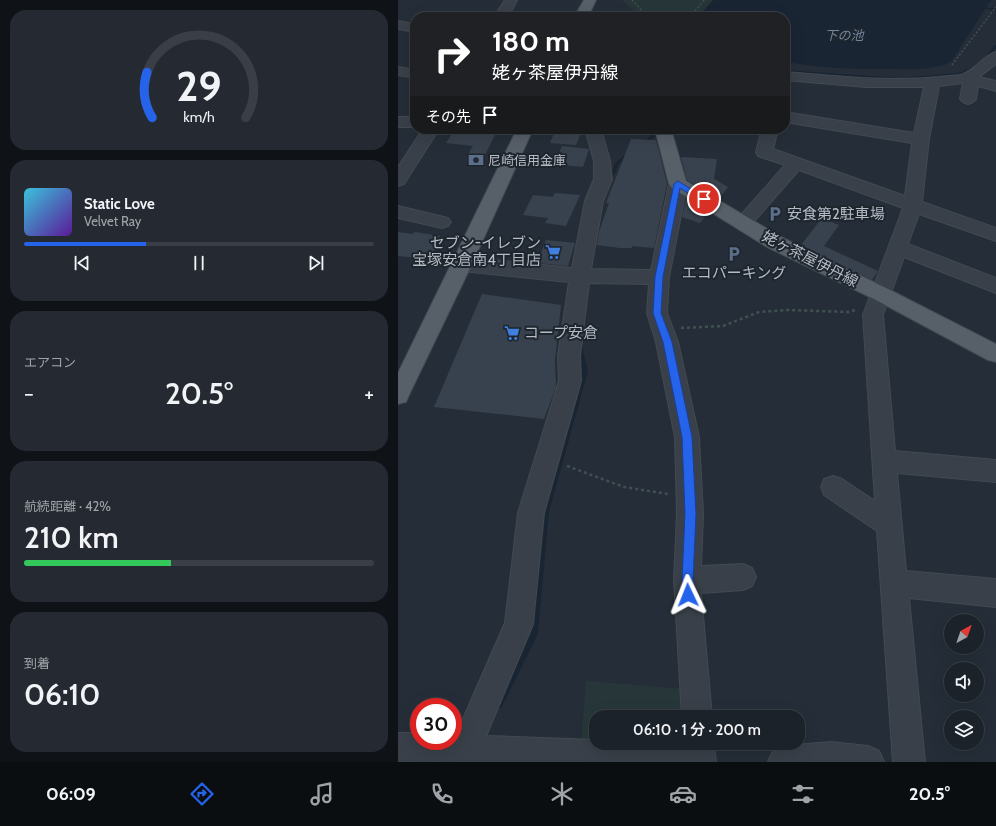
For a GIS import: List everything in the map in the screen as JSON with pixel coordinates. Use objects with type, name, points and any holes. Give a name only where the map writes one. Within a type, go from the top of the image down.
[{"type":"main road","points":[[584,12],[590,0]]},
{"type":"main road","points":[[398,395],[462,264],[523,134]]},
{"type":"main road","points":[[664,134],[678,184]]},
{"type":"main road","name":"姥ヶ茶屋伊丹線","points":[[678,184],[878,302],[996,354]]},
{"type":"street","points":[[504,12],[511,0]]},
{"type":"street","points":[[398,25],[410,27]]},
{"type":"street","points":[[968,79],[985,67],[996,56]]},
{"type":"street","points":[[398,71],[410,73]]},
{"type":"street","points":[[790,76],[872,84],[903,84],[968,79],[996,86]]},
{"type":"street","points":[[968,79],[968,99]]},
{"type":"street","points":[[909,762],[873,315],[913,205],[921,139],[932,82]]},
{"type":"street","points":[[790,118],[921,139]]},
{"type":"street","points":[[398,122],[410,122]]},
{"type":"street","points":[[398,180],[429,134]]},
{"type":"street","points":[[465,749],[519,624],[531,514],[570,381],[569,356],[580,276],[594,201],[603,178],[602,161],[594,134]]},
{"type":"street","points":[[769,134],[764,152],[996,235]]},
{"type":"street","points":[[743,223],[795,164]]},
{"type":"street","points":[[678,184],[659,277],[657,313],[668,342],[687,437],[690,497],[688,580],[697,710]]},
{"type":"street","points":[[398,212],[442,222]]},
{"type":"street","points":[[898,247],[996,286]]},
{"type":"street","points":[[462,264],[580,276],[659,277]]},
{"type":"street","points":[[884,460],[996,471]]},
{"type":"street","points":[[833,487],[889,525]]},
{"type":"street","points":[[688,580],[744,577]]},
{"type":"street","points":[[894,583],[996,593]]},
{"type":"street","points":[[398,748],[465,749],[566,758],[681,758],[687,762]]},
{"type":"street","points":[[699,750],[700,762]]},
{"type":"street","points":[[784,762],[832,757],[868,762]]},
{"type":"path","points":[[632,0],[643,12]]},
{"type":"path","points":[[694,12],[704,0]]},
{"type":"path","points":[[948,67],[953,64],[996,7]]},
{"type":"path","points":[[663,329],[723,326],[758,312],[788,310],[849,312],[878,302]]},
{"type":"path","points":[[547,459],[624,487],[690,497]]},
{"type":"shaded area","points":[[622,0],[713,0],[702,12],[636,12]]},
{"type":"shaded area","points":[[586,681],[685,689],[686,710],[589,710],[589,744],[581,745]]},
{"type":"water","name":"下の池","points":[[713,0],[991,0],[951,62],[936,67],[920,69],[836,68],[810,66],[790,62],[790,12],[702,12]]},
{"type":"building","points":[[452,134],[496,134],[484,157],[467,156],[473,146],[446,143]]},
{"type":"building","points":[[554,134],[581,134],[576,145],[550,143]]},
{"type":"building","points":[[631,139],[656,140],[667,184],[654,248],[632,246],[632,248],[620,248],[597,245],[599,232],[609,203],[606,203]]},
{"type":"building","points":[[562,146],[589,149],[583,167],[554,164]]},
{"type":"building","points":[[681,157],[717,159],[714,179],[728,187],[719,199],[687,180]]},
{"type":"building","points":[[555,193],[580,195],[566,226],[545,223],[548,218],[523,215],[533,195],[553,197]]},
{"type":"building","points":[[686,198],[709,212],[700,223],[682,217]]},
{"type":"building","points":[[822,218],[839,225],[824,246],[878,271],[872,280],[801,245]]},
{"type":"building","points":[[398,232],[412,234],[415,232],[440,236],[434,251],[428,259],[398,256]]},
{"type":"building","points":[[546,240],[575,243],[568,266],[537,263]]},
{"type":"building","name":"コープ安倉","points":[[482,294],[561,305],[555,360],[556,387],[544,419],[434,407]]},
{"type":"waterway","points":[[987,8],[996,10]]},
{"type":"waterway","points":[[983,61],[996,46]]},
{"type":"waterway","points":[[790,71],[899,79],[960,74],[977,67]]},
{"type":"waterway","points":[[644,143],[653,136],[659,135]]},
{"type":"waterway","points":[[609,182],[617,163],[628,154]]},
{"type":"waterway","points":[[499,704],[534,634],[546,512],[585,371],[579,345]]},
{"type":"place","name":"尼崎信用金庫","points":[[476,160]]},
{"type":"place","name":"安食第2駐車場","points":[[775,214]]},
{"type":"place","name":"セブン-イレブン 宝塚安倉南4丁目店","points":[[553,252]]},
{"type":"place","name":"エコパーキング","points":[[734,254]]},
{"type":"place","name":"コープ安倉","points":[[512,333]]},
{"type":"route","points":[[688,595],[690,514],[687,437],[668,342],[657,313],[659,277],[678,184],[704,199]]}]
